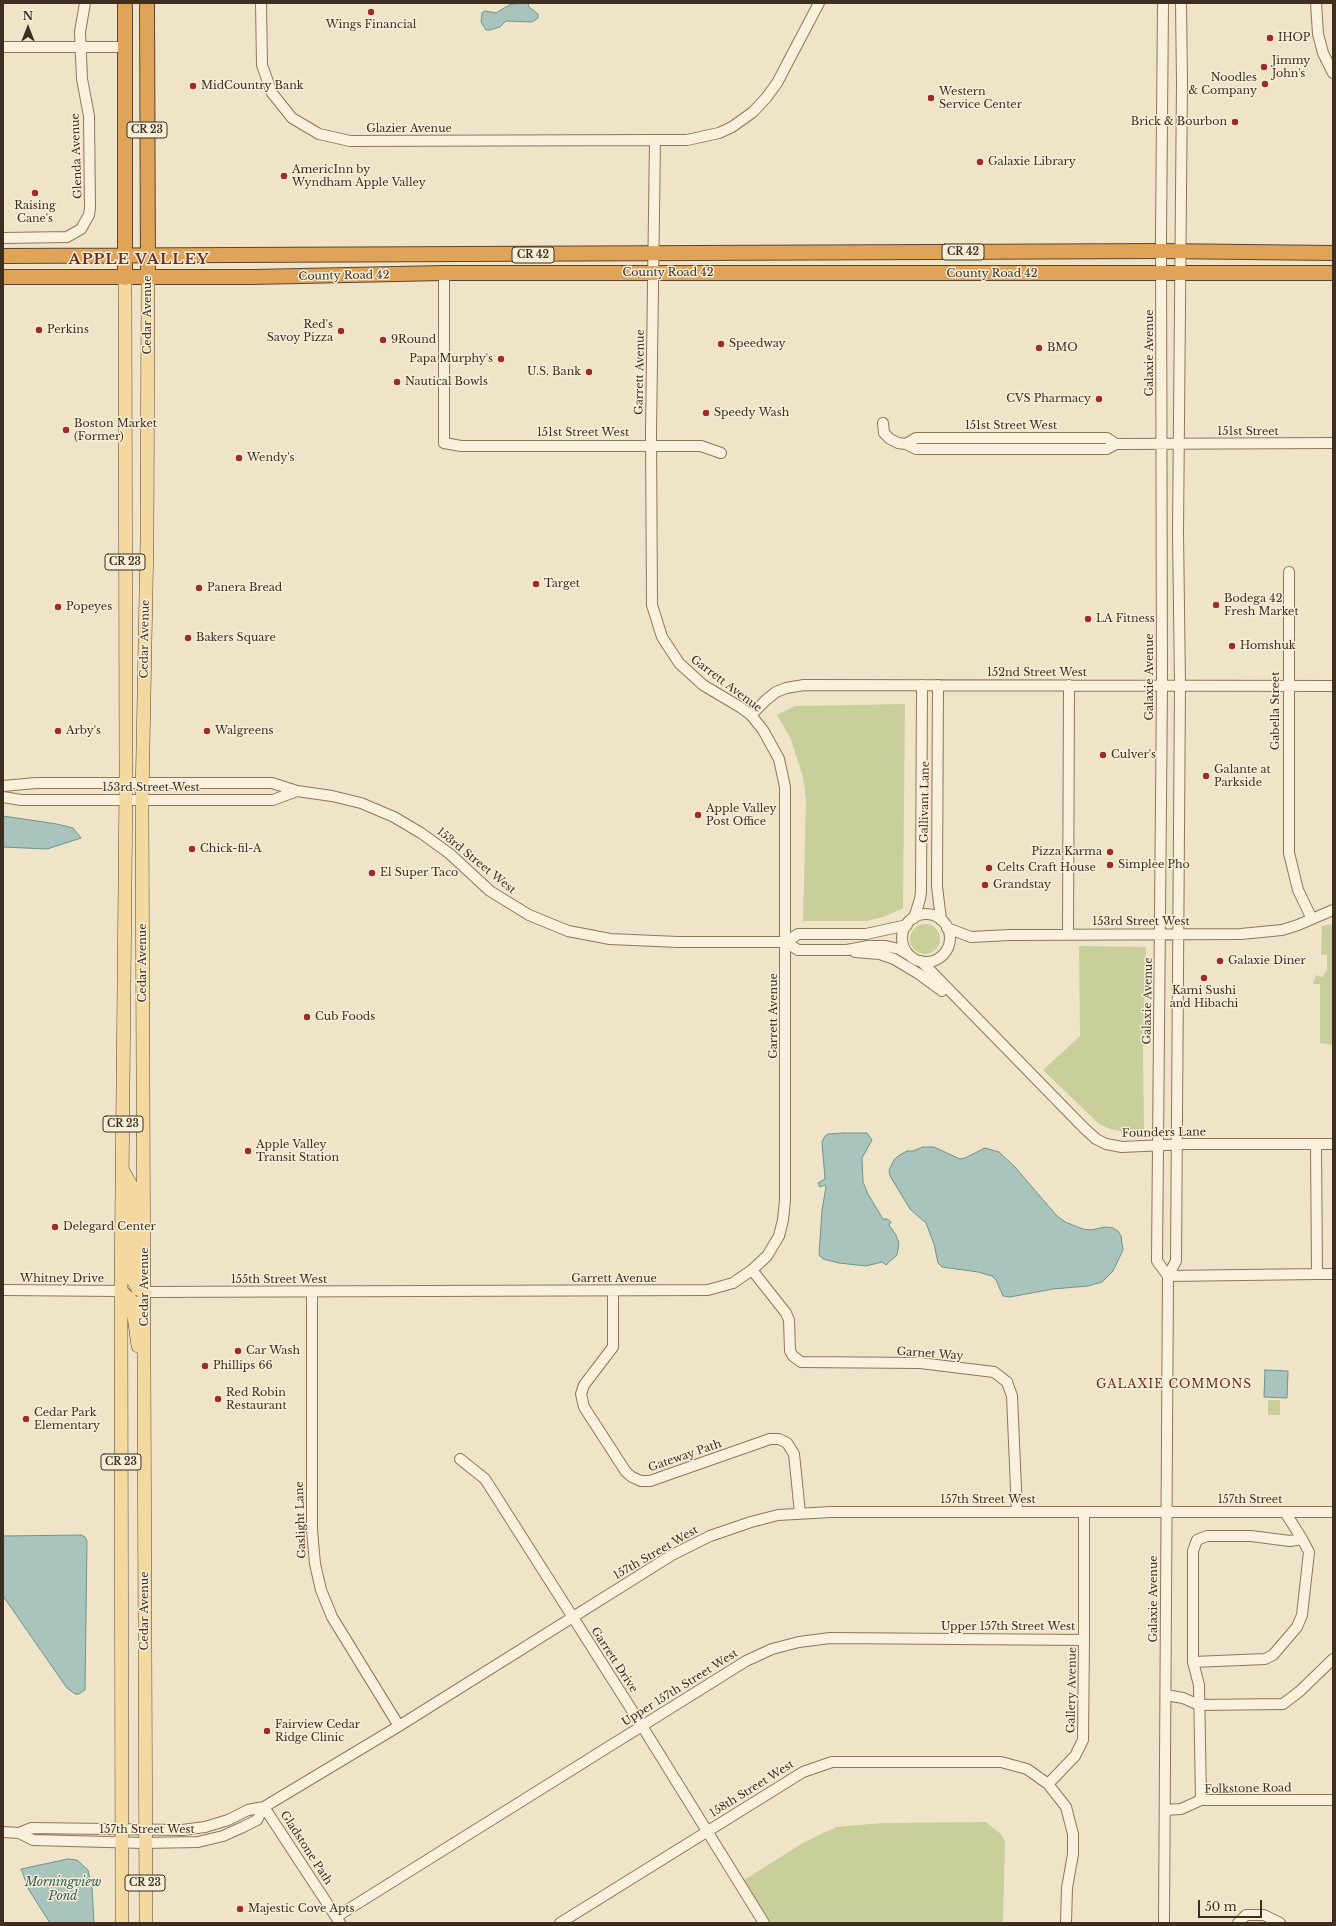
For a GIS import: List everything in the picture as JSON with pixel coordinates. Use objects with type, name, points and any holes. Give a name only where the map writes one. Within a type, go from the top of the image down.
[{"type":"highway","name":"Cedar Avenue","points":[[125,3],[125,278]]},
{"type":"highway","name":"Cedar Avenue","points":[[147,3],[148,278]]},
{"type":"highway","name":"County Road 42","points":[[3,256],[1161,251],[1333,253]]},
{"type":"highway","name":"County Road 42","points":[[3,277],[148,278],[444,273],[1333,273]]},
{"type":"main road","name":"Cedar Avenue","points":[[122,1923],[121,1291],[126,800],[125,278]]},
{"type":"main road","name":"Cedar Avenue","points":[[146,1923],[144,1844],[145,1292],[142,799],[147,540],[148,278]]},
{"type":"main road","points":[[123,1171],[132,1187],[131,1244],[134,1282],[138,1289],[145,1292]]},
{"type":"main road","points":[[121,1291],[132,1301],[145,1391]]},
{"type":"street","name":"Glenda Avenue","points":[[3,238],[60,238],[74,234],[81,229],[86,222],[90,208],[89,116],[82,79],[80,48],[80,32],[85,3]]},
{"type":"street","name":"Glazier Avenue","points":[[261,3],[262,65],[272,93],[292,118],[319,134],[350,141],[655,140]]},
{"type":"street","points":[[655,140],[687,140],[710,136],[732,127],[753,112],[777,83],[819,3]]},
{"type":"street","name":"Galaxie Avenue","points":[[1163,3],[1161,251],[1162,685],[1157,1261],[1168,1276]]},
{"type":"street","name":"Galaxie Avenue","points":[[1164,1923],[1168,1276],[1176,1261],[1180,685],[1178,444],[1181,274],[1181,3]]},
{"type":"street","points":[[1316,3],[1316,25],[1320,44],[1333,73]]},
{"type":"street","points":[[3,47],[125,47]]},
{"type":"street","name":"Garrett Avenue","points":[[412,1291],[708,1290],[733,1283],[752,1270],[767,1256],[779,1236],[784,1211],[786,820],[784,779],[779,760],[771,743],[750,715],[703,685],[686,671],[667,647],[658,627],[651,596],[651,446],[655,140]]},
{"type":"street","name":"151st Street West","points":[[444,273],[444,443],[461,446],[701,446],[721,453]]},
{"type":"street","name":"151st Street West","points":[[883,423],[884,433],[890,439],[898,443],[906,444],[916,438],[1107,438],[1116,444],[1162,444]]},
{"type":"street","name":"151st Street","points":[[1162,444],[1333,444]]},
{"type":"street","name":"Gabella Street","points":[[1289,572],[1289,853],[1298,890],[1312,919]]},
{"type":"street","name":"Gallivant Lane","points":[[910,921],[920,900],[921,892],[922,685]]},
{"type":"street","name":"Gallivant Lane","points":[[938,685],[937,880],[944,924]]},
{"type":"street","points":[[1068,934],[1069,685]]},
{"type":"street","name":"152nd Street West","points":[[750,715],[771,695],[792,686],[1333,686]]},
{"type":"street","name":"153rd Street West","points":[[3,786],[21,783],[272,783],[297,791],[332,796],[362,804],[394,817],[435,842],[474,878],[509,904],[529,915],[568,931],[610,939],[636,942],[786,942],[798,934],[866,934],[910,921]]},
{"type":"street","name":"153rd Street West","points":[[3,797],[21,800],[273,800],[297,791]]},
{"type":"street","name":"153rd Street West","points":[[944,924],[971,937],[1010,934],[1178,934],[1269,932],[1298,925],[1333,910]]},
{"type":"street","points":[[928,914],[944,924],[950,935],[947,950],[936,960],[921,961],[910,956],[903,944],[902,937],[910,921],[928,914]]},
{"type":"street","name":"153rd Street West","points":[[786,942],[798,950],[847,950],[868,946],[886,946],[899,949],[910,956]]},
{"type":"street","name":"Founders Lane","points":[[847,950],[880,954],[894,959],[919,974],[959,1002]]},
{"type":"street","name":"Founders Lane","points":[[921,961],[959,1002],[1096,1139],[1106,1144],[1122,1147],[1177,1144],[1333,1144]]},
{"type":"street","points":[[1316,1144],[1317,1274]]},
{"type":"street","name":"Garnet Way","points":[[752,1270],[786,1313],[788,1320],[790,1352],[801,1362],[920,1363],[994,1372],[1007,1382],[1012,1396],[1017,1512]]},
{"type":"street","points":[[1168,1276],[1333,1274]]},
{"type":"street","name":"Whitney Drive","points":[[3,1290],[121,1291]]},
{"type":"street","name":"155th Street West","points":[[145,1292],[412,1291]]},
{"type":"street","name":"Gateway Path","points":[[613,1291],[613,1347],[584,1385],[581,1394],[584,1407],[626,1472],[632,1477],[641,1481],[650,1481],[770,1439],[779,1439],[787,1443],[794,1454],[800,1513]]},
{"type":"street","name":"Gaslight Lane","points":[[312,1292],[312,1530],[314,1564],[321,1590],[332,1617],[399,1726]]},
{"type":"street","name":"Garrett Drive","points":[[460,1459],[485,1479],[642,1726],[764,1923]]},
{"type":"street","name":"Gallery Avenue","points":[[1048,1784],[1075,1756],[1083,1740],[1084,1512]]},
{"type":"street","name":"157th Street West","points":[[19,1833],[31,1828],[182,1830],[205,1827],[228,1820],[248,1810],[264,1807],[399,1726],[672,1555],[699,1541],[751,1522],[778,1515],[800,1513],[1166,1512]]},
{"type":"street","name":"157th Street","points":[[1166,1512],[1333,1512]]},
{"type":"street","points":[[1192,1662],[1265,1659],[1272,1655],[1297,1627],[1302,1615],[1308,1552],[1302,1539],[1285,1512]]},
{"type":"street","points":[[1201,1800],[1199,1685],[1192,1662],[1193,1551],[1197,1540],[1207,1536],[1251,1536],[1290,1541],[1302,1539]]},
{"type":"street","name":"Upper 157th Street West","points":[[338,1920],[746,1661],[772,1650],[798,1642],[830,1638],[1084,1640]]},
{"type":"street","points":[[1166,1695],[1182,1698],[1199,1705],[1283,1704],[1300,1691],[1333,1659]]},
{"type":"street","name":"158th Street West","points":[[560,1923],[803,1772],[832,1762],[1001,1762],[1027,1769],[1048,1784],[1066,1807],[1073,1834],[1073,1854],[1066,1888],[1066,1923]]},
{"type":"street","name":"Folkstone Road","points":[[1165,1810],[1181,1809],[1201,1800],[1333,1800]]},
{"type":"street","name":"157th Street West","points":[[3,1832],[19,1833],[33,1840],[144,1844],[183,1843],[211,1840],[243,1827],[257,1820],[264,1807]]},
{"type":"street","name":"Gladstone Path","points":[[264,1807],[338,1920]]},
{"type":"street","points":[[1238,1923],[1246,1915],[1264,1915],[1280,1923]]},
{"type":"green space","points":[[905,704],[903,908],[886,916],[867,921],[803,921],[806,800],[803,777],[790,737],[777,715],[795,706]]},
{"type":"green space","points":[[925,924],[936,928],[940,939],[936,950],[925,954],[914,950],[910,939],[914,928]]},
{"type":"green space","points":[[1333,924],[1333,1045],[1320,1043],[1320,984],[1313,984],[1316,975],[1322,977],[1327,970],[1327,955],[1321,954],[1322,926]]},
{"type":"green space","points":[[1079,946],[1146,947],[1143,1053],[1144,1131],[1120,1131],[1110,1129],[1099,1124],[1043,1070],[1080,1036]]},
{"type":"green space","points":[[1268,1400],[1280,1400],[1280,1415],[1268,1415]]},
{"type":"green space","points":[[986,1822],[1001,1834],[1005,1842],[1003,1923],[771,1923],[744,1880],[803,1843],[836,1827],[883,1823]]},
{"type":"water","points":[[528,3],[529,7],[538,14],[538,18],[532,22],[506,21],[500,27],[486,30],[481,22],[482,13],[485,11],[496,13],[511,4]]},
{"type":"water","points":[[3,816],[57,824],[73,828],[81,838],[47,849],[3,847]]},
{"type":"water","points":[[867,1133],[872,1140],[862,1158],[863,1182],[868,1194],[883,1219],[887,1219],[891,1222],[889,1225],[896,1235],[899,1243],[897,1255],[886,1265],[882,1262],[866,1266],[839,1263],[823,1259],[819,1255],[822,1210],[826,1187],[825,1185],[820,1187],[818,1183],[825,1179],[822,1142],[828,1134]]},
{"type":"water","points":[[923,1147],[934,1147],[960,1159],[985,1148],[999,1152],[1015,1167],[1057,1216],[1065,1222],[1083,1229],[1091,1230],[1105,1227],[1113,1228],[1118,1231],[1121,1236],[1123,1250],[1113,1271],[1102,1282],[1088,1286],[1053,1289],[1010,1297],[1003,1296],[996,1280],[992,1276],[978,1272],[942,1267],[938,1263],[934,1244],[926,1223],[910,1209],[890,1176],[889,1170],[894,1160],[898,1156],[907,1151],[913,1151]]},
{"type":"water","points":[[1265,1370],[1288,1371],[1287,1398],[1264,1397]]},
{"type":"water","points":[[81,1535],[85,1537],[87,1541],[85,1690],[79,1694],[75,1694],[67,1688],[3,1596],[3,1536]]},
{"type":"water","name":"Morningview Pond","points":[[68,1859],[77,1860],[88,1870],[92,1888],[94,1923],[50,1923],[29,1890],[21,1869]]},
{"type":"place","name":"Wings Financial","points":[[371,12]]},
{"type":"place","name":"IHOP","points":[[1270,38]]},
{"type":"place","name":"Jimmy John's","points":[[1264,67]]},
{"type":"place","name":"Noodles & Company","points":[[1265,84]]},
{"type":"place","name":"MidCountry Bank","points":[[193,86]]},
{"type":"place","name":"Western Service Center","points":[[931,98]]},
{"type":"place","name":"Brick & Bourbon","points":[[1235,122]]},
{"type":"place","name":"Galaxie Library","points":[[980,162]]},
{"type":"place","name":"AmericInn by Wyndham Apple Valley","points":[[284,176]]},
{"type":"place","name":"Raising Cane's","points":[[35,193]]},
{"type":"place","name":"Perkins","points":[[39,330]]},
{"type":"place","name":"Red's Savoy Pizza","points":[[341,331]]},
{"type":"place","name":"9Round","points":[[383,340]]},
{"type":"place","name":"Speedway","points":[[721,344]]},
{"type":"place","name":"BMO","points":[[1039,348]]},
{"type":"place","name":"Papa Murphy's","points":[[501,359]]},
{"type":"place","name":"U.S. Bank","points":[[589,372]]},
{"type":"place","name":"Nautical Bowls","points":[[397,382]]},
{"type":"place","name":"CVS Pharmacy","points":[[1099,399]]},
{"type":"place","name":"Speedy Wash","points":[[706,413]]},
{"type":"place","name":"Boston Market (Former)","points":[[66,430]]},
{"type":"place","name":"Wendy's","points":[[239,458]]},
{"type":"place","name":"Target","points":[[536,584]]},
{"type":"place","name":"Panera Bread","points":[[199,588]]},
{"type":"place","name":"Bodega 42 Fresh Market","points":[[1216,605]]},
{"type":"place","name":"Popeyes","points":[[58,607]]},
{"type":"place","name":"LA Fitness","points":[[1088,619]]},
{"type":"place","name":"Bakers Square","points":[[188,638]]},
{"type":"place","name":"Homshuk","points":[[1232,646]]},
{"type":"place","name":"Arby's","points":[[58,731]]},
{"type":"place","name":"Walgreens","points":[[207,731]]},
{"type":"place","name":"Culver's","points":[[1103,755]]},
{"type":"place","name":"Galante at Parkside","points":[[1206,776]]},
{"type":"place","name":"Apple Valley Post Office","points":[[698,815]]},
{"type":"place","name":"Chick-fil-A","points":[[192,849]]},
{"type":"place","name":"Pizza Karma","points":[[1110,852]]},
{"type":"place","name":"Simplee Pho","points":[[1110,865]]},
{"type":"place","name":"Celts Craft House","points":[[989,868]]},
{"type":"place","name":"El Super Taco","points":[[372,873]]},
{"type":"place","name":"Grandstay","points":[[985,885]]},
{"type":"place","name":"Galaxie Diner","points":[[1220,961]]},
{"type":"place","name":"Kami Sushi and Hibachi","points":[[1204,978]]},
{"type":"place","name":"Cub Foods","points":[[307,1017]]},
{"type":"place","name":"Apple Valley Transit Station","points":[[248,1151]]},
{"type":"place","name":"Delegard Center","points":[[55,1227]]},
{"type":"place","name":"Car Wash","points":[[238,1351]]},
{"type":"place","name":"Phillips 66","points":[[205,1366]]},
{"type":"place","name":"Red Robin Restaurant","points":[[218,1399]]},
{"type":"place","name":"Cedar Park Elementary","points":[[26,1419]]},
{"type":"place","name":"Fairview Cedar Ridge Clinic","points":[[267,1731]]},
{"type":"place","name":"Majestic Cove Apts","points":[[240,1909]]},
{"type":"district","name":"APPLE VALLEY","points":[[139,260]]},
{"type":"district","name":"GALAXIE COMMONS","points":[[1174,1385]]}]
